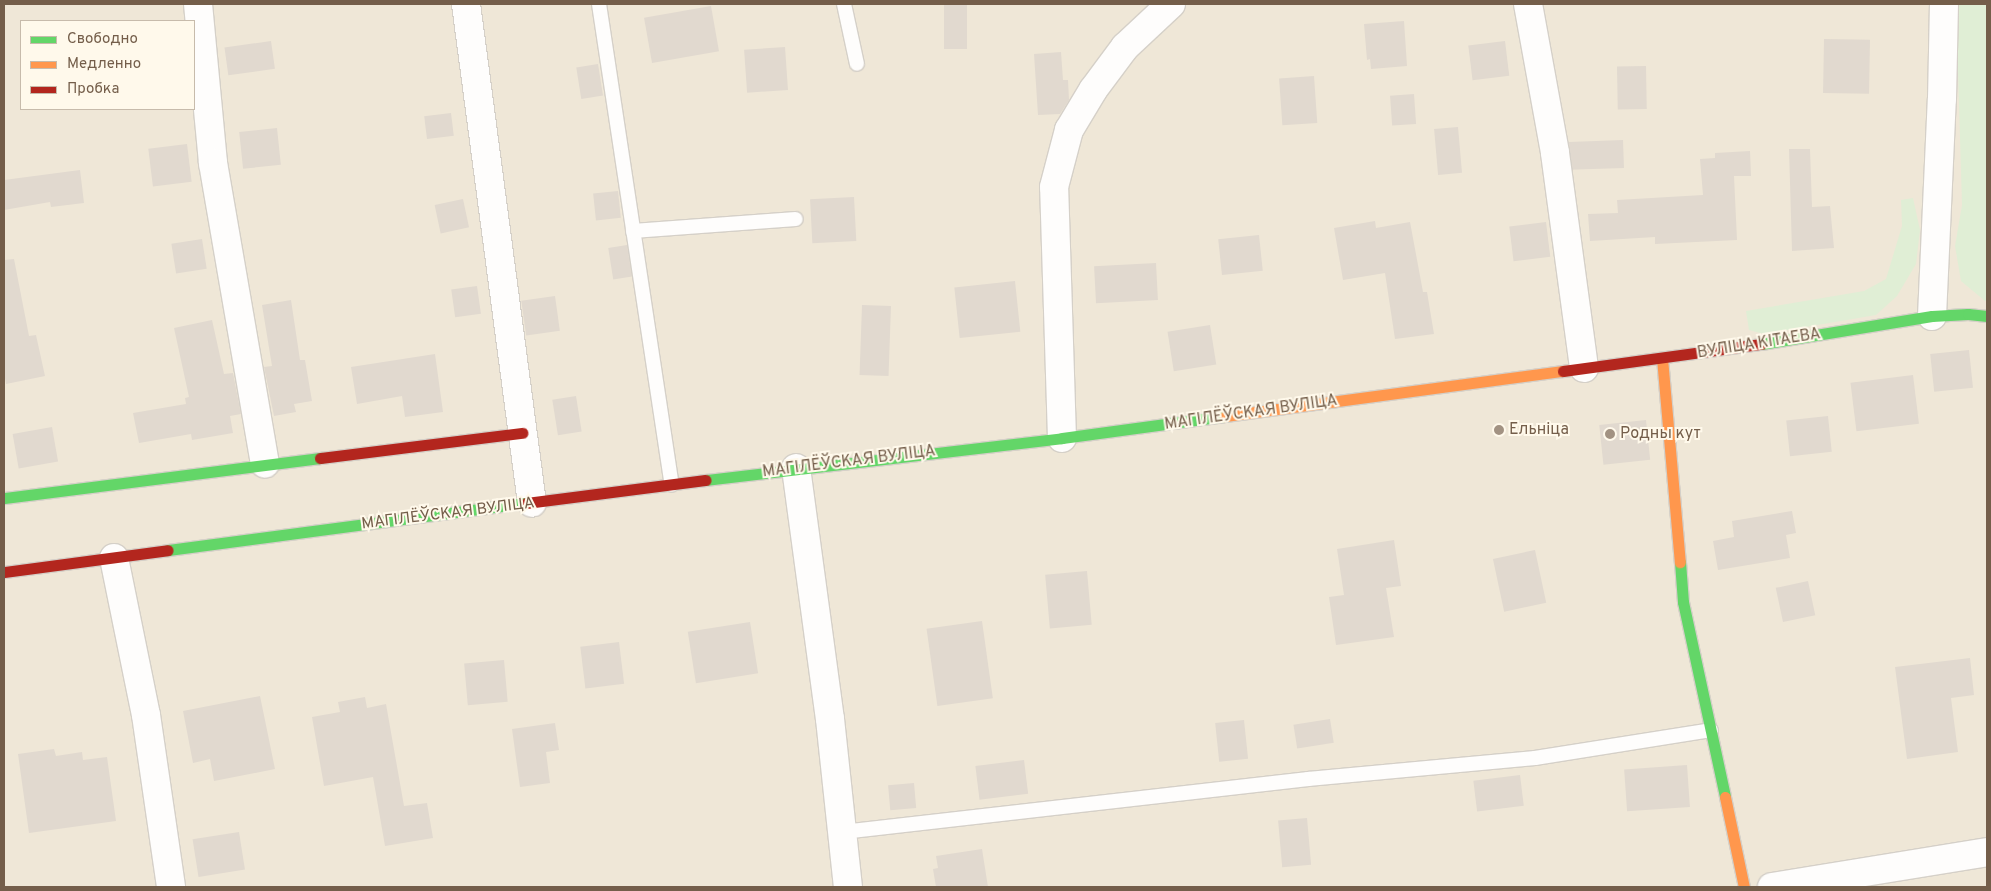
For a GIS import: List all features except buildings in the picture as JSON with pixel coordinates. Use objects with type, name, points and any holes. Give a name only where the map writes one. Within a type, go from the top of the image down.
[{"type":"main road","name":"ВУЛІЦА КІТАЕВА","points":[[1584,368],[1768,344],[1932,316],[1968,314],[1987,316]]},
{"type":"main road","points":[[1662,358],[1683,602],[1744,887]]},
{"type":"main road","name":"МАГІЛЁЎСКАЯ ВУЛІЦА","points":[[4,572],[796,468],[1062,438],[1584,368]]},
{"type":"main road","points":[[4,498],[522,433]]},
{"type":"street","points":[[198,4],[213,163],[265,464]]},
{"type":"street","points":[[466,4],[532,504]]},
{"type":"street","points":[[1062,438],[1054,187],[1069,130],[1093,90],[1125,47],[1171,4]]},
{"type":"street","points":[[1528,4],[1555,153],[1584,368]]},
{"type":"street","points":[[1932,316],[1942,99],[1944,4]]},
{"type":"street","points":[[796,468],[844,832],[848,887]]},
{"type":"street","points":[[114,558],[146,715],[171,887]]},
{"type":"street","points":[[1772,887],[1987,852]]},
{"type":"lane","points":[[599,4],[672,484]]},
{"type":"lane","points":[[844,4],[857,64]]},
{"type":"lane","points":[[633,231],[796,219]]},
{"type":"lane","points":[[844,832],[1308,779],[1535,758],[1711,730]]},
{"type":"shaded area","points":[[4,4],[1987,4],[1987,887],[4,887]]},
{"type":"green space","points":[[1956,4],[1987,4],[1987,300],[1985,301],[1961,281],[1955,246],[1962,205]]},
{"type":"green space","points":[[1913,198],[1920,230],[1916,264],[1897,296],[1876,315],[1764,334],[1749,330],[1746,311],[1864,291],[1886,279],[1902,226],[1901,200]]},
{"type":"traffic: fast","points":[[1761,344],[1932,316],[1968,314],[1987,316]]},
{"type":"traffic: fast","points":[[706,480],[1062,438],[1225,416]]},
{"type":"traffic: fast","points":[[4,498],[320,458]]},
{"type":"traffic: fast","points":[[168,550],[526,503]]},
{"type":"traffic: fast","points":[[1680,562],[1683,602],[1725,797]]},
{"type":"traffic: slow","points":[[1662,358],[1680,562]]},
{"type":"traffic: slow","points":[[1225,416],[1563,371]]},
{"type":"traffic: slow","points":[[1725,797],[1744,887]]},
{"type":"traffic: jam","points":[[1563,371],[1761,344]]},
{"type":"traffic: jam","points":[[320,458],[522,433]]},
{"type":"traffic: jam","points":[[526,503],[706,480]]},
{"type":"traffic: jam","points":[[4,572],[168,550]]},
{"type":"place","name":"Ельніца","points":[[1499,430]]},
{"type":"place","name":"Родны кут","points":[[1610,434]]}]
